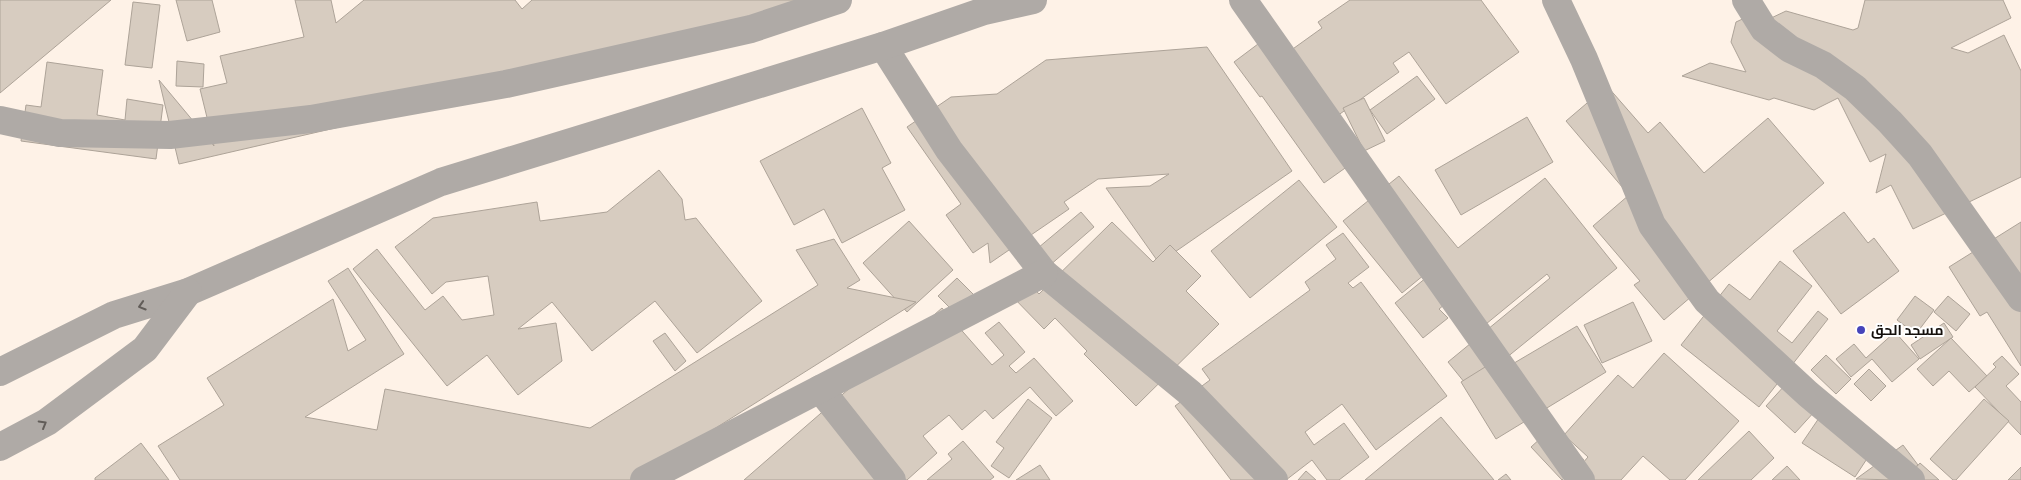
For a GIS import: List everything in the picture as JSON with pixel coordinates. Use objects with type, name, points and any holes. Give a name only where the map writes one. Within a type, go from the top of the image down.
[{"type":"street","points":[[0,120],[60,133],[170,135],[311,119],[506,84],[732,34],[838,0]]},
{"type":"street","points":[[0,372],[114,315],[188,292],[441,182],[883,46],[983,6],[1033,0]]},
{"type":"street","points":[[1243,0],[1581,480]]},
{"type":"street","points":[[1556,0],[1584,59],[1652,226],[1707,301],[1808,394],[1911,480]]},
{"type":"street","points":[[1746,0],[1764,29],[1790,50],[1823,65],[1855,88],[1890,122],[1920,155],[2021,298]]},
{"type":"street","points":[[883,46],[949,150],[1044,273],[1190,393],[1274,480]]},
{"type":"street","points":[[644,480],[1044,273]]},
{"type":"street","points":[[0,446],[47,422],[145,349],[188,292]]},
{"type":"street","points":[[820,389],[892,480]]},
{"type":"building","points":[[0,0],[111,0],[0,93]]},
{"type":"building","points":[[176,0],[212,0],[220,32],[187,41]]},
{"type":"building","points":[[295,0],[331,0],[336,23],[364,0],[515,0],[522,9],[532,0],[843,0],[825,15],[179,164],[159,80],[214,146],[200,89],[227,83],[220,56],[304,37]]},
{"type":"building","points":[[1350,0],[1481,0],[1519,52],[1446,104],[1409,52],[1393,63],[1399,72],[1337,116],[1365,154],[1324,183],[1262,96],[1260,97],[1234,62],[1262,41],[1276,61],[1322,28],[1318,22]]},
{"type":"building","points":[[1865,0],[2003,0],[2011,18],[1951,48],[1968,53],[2004,35],[2021,71],[2021,177],[1913,229],[1891,185],[1876,193],[1886,154],[1870,162],[1838,98],[1814,110],[1774,98],[1769,100],[1682,76],[1710,63],[1746,72],[1731,42],[1736,22],[1762,10],[1767,20],[1786,11],[1853,30],[1858,28]]},
{"type":"building","points":[[133,2],[160,5],[152,68],[125,65]]},
{"type":"building","points":[[1207,47],[1292,171],[1159,263],[1106,188],[1150,186],[1169,174],[1098,179],[1064,202],[1069,209],[990,263],[988,243],[973,253],[946,215],[961,204],[907,127],[951,97],[997,94],[1046,60]]},
{"type":"building","points":[[177,61],[204,64],[203,87],[176,86]]},
{"type":"building","points":[[47,62],[103,70],[97,115],[125,120],[127,99],[163,105],[156,159],[21,141],[26,105],[41,107]]},
{"type":"building","points":[[1417,76],[1435,99],[1387,134],[1370,110]]},
{"type":"building","points":[[1607,86],[1648,133],[1660,122],[1704,173],[1768,118],[1824,183],[1664,320],[1634,285],[1640,281],[1593,226],[1629,195],[1566,121]]},
{"type":"building","points":[[1364,98],[1385,141],[1364,151],[1343,108]]},
{"type":"building","points":[[862,108],[891,163],[882,168],[905,210],[842,243],[824,209],[794,225],[760,161]]},
{"type":"building","points":[[1527,117],[1553,162],[1461,215],[1435,170]]},
{"type":"building","points":[[659,170],[682,199],[685,220],[696,218],[762,301],[697,353],[655,301],[592,351],[552,302],[518,329],[556,323],[562,361],[518,395],[487,355],[447,386],[353,269],[377,249],[425,310],[443,296],[462,320],[494,315],[488,276],[446,282],[432,294],[395,247],[433,218],[537,202],[540,221],[607,212]]},
{"type":"building","points":[[1399,176],[1458,248],[1545,178],[1617,268],[1469,388],[1448,362],[1550,278],[1547,274],[1486,324],[1460,292],[1439,309],[1448,318],[1423,338],[1395,303],[1432,273],[1430,270],[1402,293],[1343,221]]},
{"type":"building","points":[[1299,180],[1337,227],[1250,298],[1211,251]]},
{"type":"building","points":[[1081,212],[1094,227],[1034,279],[1020,263]]},
{"type":"building","points":[[1844,212],[1868,243],[1874,238],[1899,271],[1841,314],[1793,251]]},
{"type":"building","points":[[909,221],[953,270],[907,312],[863,263]]},
{"type":"building","points":[[1112,222],[1153,262],[1170,245],[1201,276],[1186,291],[1219,324],[1136,406],[1084,354],[1087,351],[1055,318],[1044,329],[1009,293],[1024,278],[1039,294]]},
{"type":"building","points":[[2021,222],[2021,366],[1987,312],[1980,316],[1949,267]]},
{"type":"building","points":[[1343,233],[1369,267],[1348,283],[1353,288],[1361,282],[1447,396],[1376,450],[1342,404],[1305,432],[1314,445],[1344,423],[1369,457],[1339,480],[1327,480],[1312,460],[1286,480],[1231,480],[1175,406],[1210,380],[1202,369],[1310,290],[1305,282],[1336,259],[1326,245]]},
{"type":"building","points":[[834,239],[860,280],[847,288],[916,302],[633,480],[180,480],[158,446],[224,405],[207,378],[333,299],[348,351],[366,340],[328,281],[348,268],[404,354],[305,417],[377,430],[385,389],[590,428],[818,285],[796,250]]},
{"type":"building","points":[[1780,261],[1812,286],[1777,331],[1792,343],[1818,311],[1828,319],[1759,407],[1681,345],[1729,284],[1750,300]]},
{"type":"building","points":[[957,278],[980,301],[962,320],[938,296]]},
{"type":"building","points":[[1915,296],[1934,310],[1916,334],[1897,320]]},
{"type":"building","points":[[1948,296],[1970,314],[1956,331],[1934,312]]},
{"type":"building","points":[[1633,302],[1652,341],[1602,363],[1584,325]]},
{"type":"building","points":[[942,308],[992,365],[1004,355],[985,333],[999,322],[1025,352],[1009,366],[1016,373],[1034,358],[1073,401],[1056,416],[1030,387],[993,419],[985,410],[962,430],[949,415],[923,436],[937,453],[907,480],[744,480]]},
{"type":"building","points":[[1944,323],[1953,337],[1920,359],[1911,345]]},
{"type":"building","points":[[1577,326],[1606,372],[1496,439],[1461,382],[1498,359],[1504,369]]},
{"type":"building","points":[[1895,332],[1919,359],[1892,382],[1872,359],[1851,377],[1836,359],[1854,344],[1866,358]]},
{"type":"building","points":[[665,333],[686,361],[675,371],[653,341]]},
{"type":"building","points":[[1951,338],[1987,376],[1969,392],[1949,371],[1933,386],[1917,369]]},
{"type":"building","points":[[1664,353],[1739,421],[1685,480],[1670,480],[1643,456],[1621,480],[1568,480],[1588,457],[1564,435],[1618,375],[1633,388]]},
{"type":"building","points":[[1826,355],[1851,379],[1836,394],[1811,370]]},
{"type":"building","points":[[2002,356],[2019,374],[2006,386],[2021,402],[2021,435],[1975,387],[1996,367],[1993,364]]},
{"type":"building","points":[[1869,369],[1886,386],[1871,401],[1854,384]]},
{"type":"building","points":[[1796,373],[1826,399],[1795,433],[1766,406]]},
{"type":"building","points":[[1028,399],[1052,418],[1009,478],[991,466],[1004,448],[996,442]]},
{"type":"building","points":[[1984,399],[2009,421],[1956,480],[1953,480],[1930,459]]},
{"type":"building","points":[[1441,417],[1494,480],[1365,480]]},
{"type":"building","points":[[1819,418],[1876,445],[1855,477],[1802,443]]},
{"type":"building","points":[[1553,427],[1584,460],[1562,480],[1531,447]]},
{"type":"building","points":[[1749,431],[1774,458],[1751,480],[1698,480]]},
{"type":"building","points":[[963,441],[994,477],[990,480],[927,480],[952,459],[948,454]]},
{"type":"building","points":[[141,443],[169,480],[95,480],[95,478]]},
{"type":"building","points":[[1903,445],[1918,465],[1898,480],[1856,479]]},
{"type":"building","points":[[1920,463],[1939,480],[1905,480]]},
{"type":"building","points":[[1040,465],[1050,480],[1016,480]]},
{"type":"building","points":[[1787,466],[1800,480],[1772,480]]},
{"type":"building","points":[[2021,467],[2021,480],[2008,480]]},
{"type":"building","points":[[1306,471],[1316,480],[1298,480]]},
{"type":"building","points":[[1506,474],[1511,480],[1498,480]]},
{"type":"place","name":"مسجد الحق","points":[[1861,330]]}]
